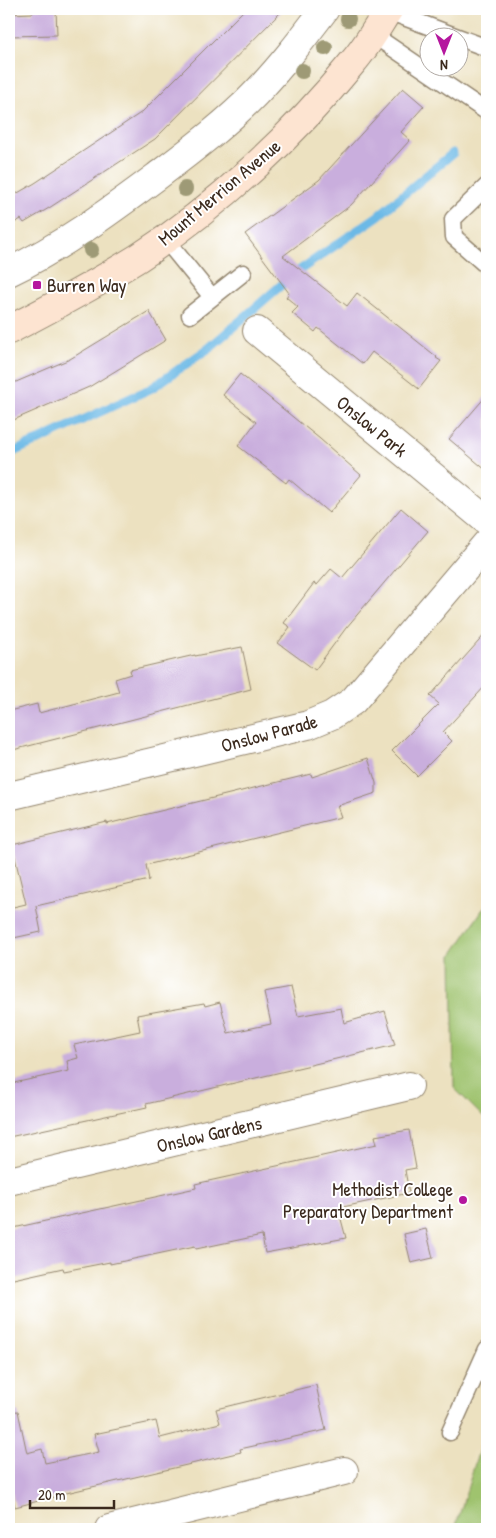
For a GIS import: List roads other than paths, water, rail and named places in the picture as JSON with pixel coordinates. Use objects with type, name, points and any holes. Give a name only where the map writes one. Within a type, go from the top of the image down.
[{"type":"street","points":[[9,272],[34,260],[108,212],[199,144],[254,95],[294,50],[326,9]]},
{"type":"street","name":"Mount Merrion Avenue","points":[[9,330],[70,299],[138,258],[220,196],[293,130],[354,61],[388,10]]},
{"type":"street","name":"Onslow Park","points":[[257,331],[487,521]]},
{"type":"street","name":"Onslow Parade","points":[[9,796],[308,725],[332,715],[353,701],[487,543]]},
{"type":"street","name":"Onslow Gardens","points":[[9,1181],[409,1086]]},
{"type":"street","points":[[109,1529],[344,1471]]},
{"type":"lane","points":[[388,10],[487,48]]},
{"type":"lane","points":[[372,34],[487,112]]},
{"type":"lane","points":[[487,186],[453,220],[454,237],[487,266]]},
{"type":"lane","points":[[165,239],[212,297]]},
{"type":"lane","points":[[190,315],[243,274]]},
{"type":"lane","points":[[450,1432],[487,1349]]},
{"type":"waterway","points":[[9,454],[152,388],[209,348],[294,274],[378,216],[453,153]]},
{"type":"place","name":"Burren Way","points":[[37,285]]},
{"type":"place","name":"Methodist College Preparatory Department","points":[[463,1200]]}]
